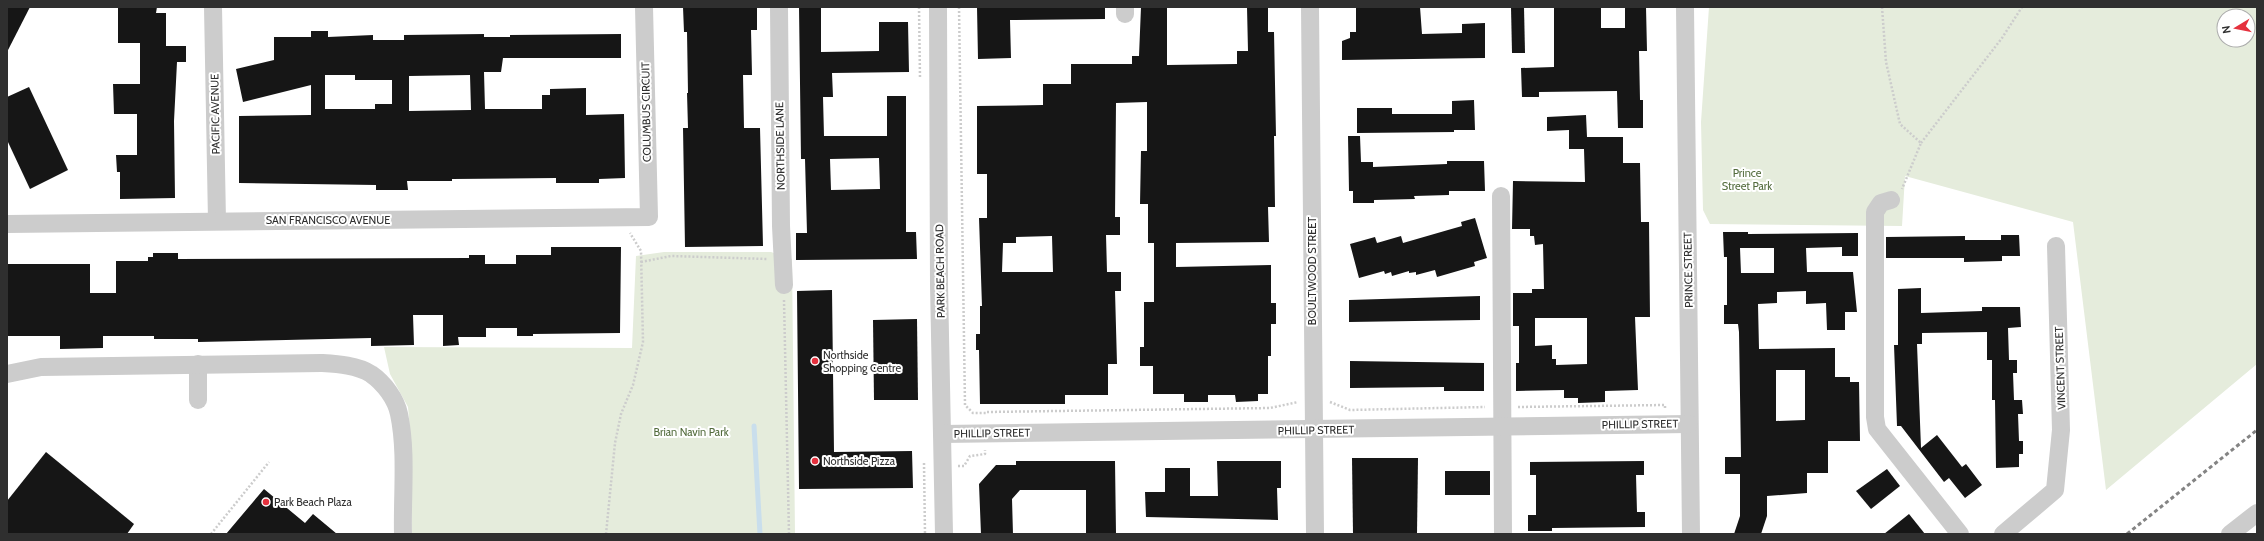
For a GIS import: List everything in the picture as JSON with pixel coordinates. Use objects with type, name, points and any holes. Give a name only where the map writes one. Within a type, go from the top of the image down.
[{"type":"street","name":"PACIFIC AVENUE","points":[[213,7],[217,220]]},
{"type":"street","name":"COLUMBUS CIRCUIT","points":[[644,7],[649,217]]},
{"type":"street","name":"NORTHSIDE LANE","points":[[779,7],[781,226],[784,285]]},
{"type":"street","name":"PARK BEACH ROAD","points":[[938,7],[944,534]]},
{"type":"street","name":"BOULTWOOD STREET","points":[[1310,7],[1314,534]]},
{"type":"street","name":"PRINCE STREET","points":[[1684,7],[1691,534]]},
{"type":"street","points":[[1501,196],[1503,534]]},
{"type":"street","points":[[1891,200],[1882,203],[1875,212],[1875,409],[1877,429],[1960,534]]},
{"type":"street","name":"SAN FRANCISCO AVENUE","points":[[7,224],[217,220],[649,217]]},
{"type":"street","name":"VINCENT STREET","points":[[2003,534],[2054,490],[2061,430],[2056,246]]},
{"type":"street","points":[[7,374],[41,366],[321,363],[341,364],[371,374],[393,398],[399,413],[402,441],[403,534]]},
{"type":"street","points":[[198,364],[198,400]]},
{"type":"street","name":"PHILLIP STREET","points":[[942,434],[1689,424]]},
{"type":"street","points":[[2230,534],[2257,512]]},
{"type":"path","points":[[959,7],[965,405],[972,413],[1270,408],[1305,401]]},
{"type":"path","points":[[1882,7],[1886,62],[1900,124],[1922,143]]},
{"type":"path","points":[[1891,200],[1904,188],[1922,143],[1973,73],[2002,38],[2022,7]]},
{"type":"path","points":[[606,534],[614,443],[621,414],[633,385],[643,342],[641,251],[634,242],[631,234],[627,232]]},
{"type":"path","points":[[641,262],[671,256],[776,260]]},
{"type":"path","points":[[784,285],[789,534]]},
{"type":"path","points":[[958,401],[965,401]]},
{"type":"path","points":[[1328,401],[1350,410],[1489,407]]},
{"type":"path","points":[[1515,407],[1664,406],[1665,412]]},
{"type":"path","points":[[987,412],[987,418]]},
{"type":"path","points":[[954,466],[964,466],[970,456],[985,454],[986,446]]},
{"type":"path","points":[[211,534],[269,462]]},
{"type":"green space","name":"Prince Street Park","points":[[1709,7],[2257,7],[2257,364],[2106,490],[2073,222],[1905,176],[1902,226],[1710,224],[1703,210],[1701,122]]},
{"type":"green space","name":"Brian Navin Park","points":[[664,252],[771,252],[792,259],[795,534],[412,534],[411,441],[408,407],[390,374],[384,347],[632,348],[636,256]]},
{"type":"building","points":[[7,7],[30,7],[7,52]]},
{"type":"building","points":[[118,7],[157,7],[156,13],[166,13],[166,46],[186,46],[186,62],[177,62],[174,121],[175,198],[120,199],[120,172],[117,172],[116,155],[137,155],[137,114],[114,114],[113,84],[140,84],[140,43],[118,43]]},
{"type":"building","points":[[683,7],[757,7],[757,30],[751,30],[752,75],[743,75],[744,128],[760,128],[763,246],[685,247],[683,128],[688,128],[688,93],[687,32],[684,32]]},
{"type":"building","points":[[799,7],[821,7],[821,52],[879,51],[879,22],[908,22],[909,72],[832,73],[833,97],[823,97],[824,136],[887,136],[887,96],[906,96],[906,232],[916,232],[917,259],[796,260],[796,233],[807,233],[805,159],[801,159]],"holes":[[[879,158],[880,189],[831,190],[830,159]]]},
{"type":"building","points":[[977,7],[1105,7],[1105,19],[1010,20],[1011,58],[978,59]]},
{"type":"building","points":[[1141,7],[1167,7],[1167,65],[1237,64],[1237,51],[1248,51],[1247,7],[1268,7],[1268,32],[1274,32],[1276,136],[1274,136],[1275,207],[1268,207],[1269,242],[1176,243],[1176,267],[1271,265],[1271,303],[1276,303],[1276,324],[1271,324],[1271,356],[1268,356],[1268,394],[1258,394],[1258,401],[1236,402],[1235,395],[1208,395],[1208,402],[1184,402],[1184,394],[1153,394],[1153,366],[1140,366],[1140,347],[1144,347],[1144,302],[1154,302],[1154,243],[1148,243],[1148,204],[1140,204],[1141,151],[1147,151],[1147,102],[1116,103],[1115,217],[1120,217],[1120,235],[1106,235],[1107,272],[1121,272],[1121,291],[1115,291],[1117,364],[1108,364],[1108,395],[1065,395],[1065,404],[980,404],[979,350],[976,350],[976,334],[980,334],[980,306],[982,306],[979,218],[987,218],[987,174],[977,174],[977,106],[1043,105],[1043,84],[1071,84],[1071,64],[1132,64],[1132,56],[1139,56]],"holes":[[[1052,236],[1053,272],[1002,272],[1003,243],[1016,243],[1016,237]]]},
{"type":"building","points":[[1356,7],[1420,7],[1422,34],[1462,33],[1462,24],[1485,23],[1485,58],[1342,60],[1342,41],[1350,38],[1350,32],[1356,32]]},
{"type":"building","points":[[1511,7],[1524,7],[1525,53],[1512,53]]},
{"type":"building","points":[[1554,7],[1601,7],[1601,28],[1625,28],[1625,7],[1646,7],[1647,51],[1639,51],[1640,100],[1643,100],[1643,128],[1618,128],[1617,91],[1539,92],[1539,97],[1522,97],[1521,68],[1554,67]]},
{"type":"building","points":[[311,31],[328,31],[328,37],[373,35],[373,40],[404,40],[404,35],[484,34],[484,37],[510,37],[510,35],[621,34],[621,58],[503,58],[501,72],[484,72],[485,109],[542,109],[542,95],[550,95],[550,89],[586,88],[586,115],[624,114],[625,178],[599,179],[599,183],[556,183],[556,178],[407,181],[408,190],[376,190],[376,185],[239,183],[239,116],[311,115],[311,85],[243,102],[236,69],[274,60],[274,37],[311,37]],"holes":[[[325,75],[355,75],[355,80],[392,80],[392,104],[375,104],[375,109],[325,109]],[[470,75],[471,110],[409,111],[409,76]]]},
{"type":"building","points":[[29,87],[68,170],[30,189],[7,140],[7,97]]},
{"type":"building","points":[[1474,100],[1475,130],[1454,130],[1454,132],[1357,133],[1357,108],[1392,108],[1392,114],[1452,114],[1452,101]]},
{"type":"building","points":[[1586,115],[1587,137],[1623,137],[1623,163],[1640,163],[1641,222],[1649,222],[1650,317],[1635,317],[1638,390],[1605,391],[1605,402],[1578,403],[1578,398],[1564,398],[1564,390],[1516,391],[1516,363],[1519,363],[1519,326],[1513,326],[1513,293],[1532,293],[1532,289],[1544,289],[1543,244],[1535,245],[1534,236],[1530,236],[1530,229],[1512,229],[1513,181],[1585,182],[1584,149],[1569,149],[1569,130],[1547,131],[1547,117]],"holes":[[[1535,318],[1587,318],[1587,364],[1556,365],[1556,359],[1552,359],[1552,345],[1535,346]]]},
{"type":"building","points":[[1348,136],[1360,136],[1361,162],[1373,162],[1373,167],[1447,164],[1447,161],[1484,161],[1485,191],[1449,191],[1449,195],[1414,196],[1415,199],[1374,200],[1374,203],[1353,203],[1353,191],[1349,191]]},
{"type":"building","points":[[1475,218],[1487,258],[1474,262],[1475,266],[1437,277],[1435,270],[1416,275],[1416,272],[1409,273],[1409,271],[1392,276],[1391,272],[1385,274],[1384,271],[1359,278],[1350,244],[1375,237],[1377,243],[1401,236],[1403,243],[1462,226],[1461,222]]},
{"type":"building","points":[[1723,232],[1748,232],[1748,234],[1858,233],[1858,256],[1842,256],[1842,247],[1806,248],[1807,272],[1853,272],[1857,312],[1845,312],[1845,330],[1827,330],[1826,303],[1806,304],[1806,291],[1777,292],[1777,303],[1758,304],[1759,349],[1835,348],[1835,377],[1850,377],[1850,382],[1859,382],[1860,441],[1828,441],[1828,473],[1807,473],[1807,493],[1767,496],[1767,516],[1761,534],[1734,534],[1740,516],[1740,474],[1725,474],[1725,457],[1741,457],[1739,332],[1738,324],[1724,324],[1724,305],[1727,305],[1727,257],[1724,257]],"holes":[[[1740,248],[1774,248],[1774,273],[1741,273]],[[1776,370],[1805,370],[1805,420],[1776,421]]]},
{"type":"building","points":[[2001,235],[2019,235],[2020,256],[2002,256],[2002,261],[1964,262],[1964,258],[1886,258],[1886,237],[1965,236],[1965,240],[2001,240]]},
{"type":"building","points":[[551,247],[621,247],[620,333],[533,334],[533,336],[517,336],[517,328],[486,328],[486,337],[458,337],[459,345],[443,346],[443,315],[413,315],[414,345],[371,346],[371,338],[198,342],[198,339],[154,339],[154,336],[103,336],[103,348],[60,349],[60,336],[7,336],[7,264],[90,264],[90,293],[116,293],[116,261],[148,261],[148,257],[153,257],[153,253],[178,253],[178,259],[469,258],[469,255],[485,255],[485,264],[516,264],[516,255],[551,255]]},
{"type":"building","points":[[1921,288],[1921,313],[1982,311],[1982,307],[2020,307],[2021,327],[2008,328],[2009,360],[2017,360],[2017,373],[2013,373],[2014,400],[2022,400],[2023,414],[2018,414],[2019,441],[2023,441],[2023,454],[2019,454],[2019,467],[1996,468],[1995,400],[1992,400],[1992,360],[1987,360],[1987,332],[1922,333],[1922,344],[1917,344],[1921,448],[1937,435],[1962,467],[1966,464],[1982,485],[1965,498],[1949,478],[1944,482],[1901,426],[1897,426],[1894,345],[1898,345],[1898,289]]},
{"type":"building","name":"Northside Shopping Centre","points":[[832,290],[834,452],[912,451],[913,488],[799,489],[797,291]]},
{"type":"building","points":[[1480,296],[1480,320],[1349,322],[1349,300]]},
{"type":"building","points":[[917,319],[918,400],[874,400],[873,320]]},
{"type":"building","points":[[1350,361],[1484,363],[1484,391],[1444,391],[1444,387],[1350,388]]},
{"type":"building","points":[[46,452],[134,524],[127,534],[7,534],[7,501]]},
{"type":"building","points":[[1352,458],[1418,458],[1417,534],[1353,534]]},
{"type":"building","points":[[1016,461],[1115,461],[1116,534],[1086,534],[1086,490],[1020,490],[1012,499],[1013,534],[981,534],[979,484],[996,465],[1016,465]]},
{"type":"building","points":[[1217,461],[1281,461],[1281,488],[1277,488],[1278,520],[1146,517],[1145,492],[1165,492],[1165,468],[1190,468],[1190,496],[1218,496]]},
{"type":"building","points":[[1644,461],[1644,475],[1636,475],[1637,512],[1645,512],[1645,527],[1552,528],[1552,531],[1528,531],[1528,515],[1536,515],[1536,475],[1530,475],[1530,462]]},
{"type":"building","points":[[1887,469],[1900,486],[1871,509],[1856,491]]},
{"type":"building","points":[[1445,471],[1490,471],[1490,495],[1445,495]]},
{"type":"building","name":"Park Beach Plaza","points":[[264,489],[305,523],[313,514],[337,534],[226,534]]},
{"type":"building","points":[[1909,514],[1925,534],[1884,534]]},
{"type":"waterway","points":[[754,426],[760,534]]},
{"type":"railway","points":[[2127,534],[2257,430]]},
{"type":"place","name":"Northside Shopping Centre","points":[[815,361]]},
{"type":"place","name":"Northside Pizza","points":[[815,461]]},
{"type":"place","name":"Park Beach Plaza","points":[[266,502]]}]
